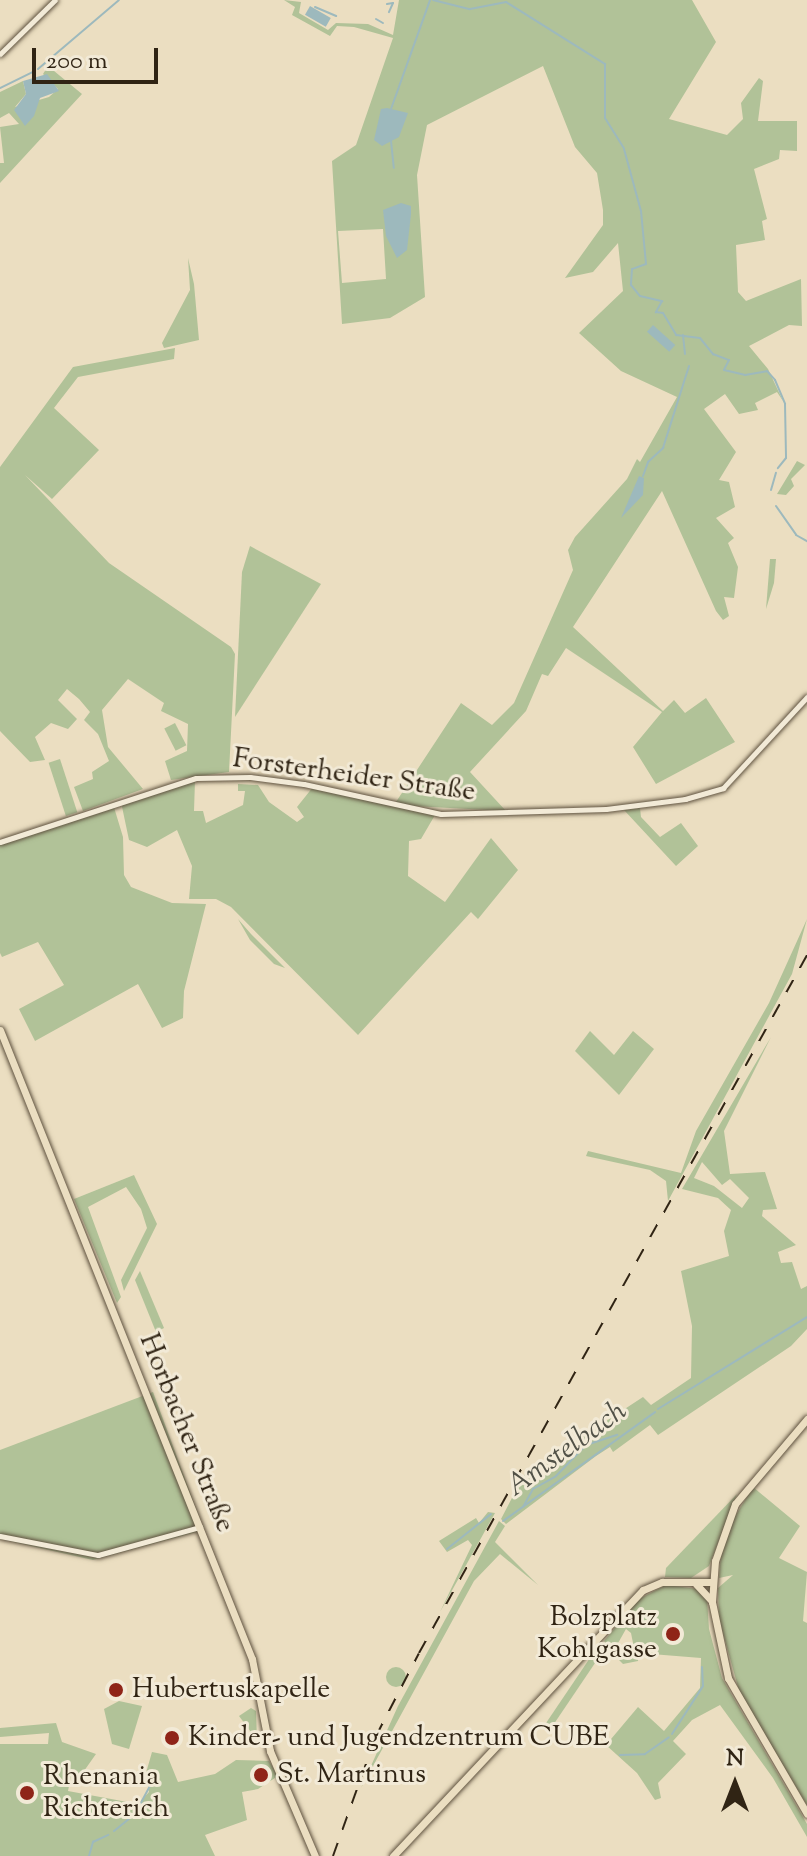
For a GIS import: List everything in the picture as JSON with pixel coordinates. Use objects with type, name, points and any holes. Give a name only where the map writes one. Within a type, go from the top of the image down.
[{"type":"main road","name":"Horbacher Straße","points":[[0,1030],[256,1671],[270,1751],[315,1856]]},
{"type":"main road","points":[[807,1419],[740,1497],[715,1561],[712,1582],[718,1643],[732,1685],[807,1814]]},
{"type":"main road","points":[[696,1582],[715,1561]]},
{"type":"main road","points":[[696,1582],[712,1602]]},
{"type":"main road","points":[[393,1856],[638,1594],[655,1583],[712,1582]]},
{"type":"street","points":[[0,54],[55,0]]},
{"type":"street","name":"Forsterheider Straße","points":[[0,842],[196,778],[250,777],[304,784],[441,814],[623,808],[718,791],[807,697]]},
{"type":"street","points":[[0,1536],[98,1555],[200,1527]]},
{"type":"green space","points":[[284,0],[301,2],[299,13],[328,30],[336,23],[368,24],[393,35],[399,0],[692,0],[716,42],[669,119],[727,135],[743,119],[741,103],[759,78],[763,81],[758,121],[797,121],[797,151],[780,150],[779,159],[754,169],[767,219],[762,221],[765,240],[736,245],[738,292],[746,301],[801,279],[802,326],[789,325],[749,346],[768,369],[783,401],[777,392],[755,403],[758,410],[739,414],[725,394],[704,409],[736,452],[719,480],[729,482],[735,507],[716,518],[734,538],[728,543],[738,567],[734,598],[724,597],[729,616],[723,620],[716,611],[662,491],[573,627],[663,711],[674,700],[685,713],[706,698],[735,742],[656,784],[633,747],[662,712],[566,648],[548,676],[542,674],[526,711],[470,772],[506,811],[394,805],[461,703],[492,725],[514,703],[573,570],[568,550],[575,537],[627,479],[637,459],[640,462],[677,397],[621,371],[579,333],[623,291],[618,243],[593,272],[565,278],[603,225],[603,210],[597,173],[575,147],[543,66],[427,125],[417,175],[425,297],[390,318],[342,324],[332,161],[356,145],[393,38],[354,27],[337,26],[330,36],[292,15],[295,7]],"holes":[[[383,229],[386,279],[342,283],[338,231]]]},
{"type":"green space","points":[[48,66],[82,94],[0,183],[0,163],[4,163],[0,127],[19,124],[9,113],[0,118],[0,92],[23,81],[26,94],[15,107],[49,97],[58,89],[43,74]]},
{"type":"green space","points":[[188,258],[194,284],[199,340],[164,348],[162,343],[190,290]]},
{"type":"green space","points":[[175,348],[174,359],[78,377],[54,408],[99,450],[52,499],[25,475],[109,563],[231,647],[235,654],[229,772],[171,780],[165,761],[187,751],[188,724],[161,711],[164,703],[128,679],[102,710],[108,747],[143,789],[83,811],[74,787],[93,779],[92,772],[109,761],[98,734],[84,720],[90,712],[79,699],[67,689],[58,700],[77,719],[68,729],[51,723],[35,737],[45,760],[30,762],[0,731],[0,467],[73,367]]},
{"type":"green space","points":[[797,461],[805,465],[791,479],[794,486],[786,495],[777,494]]},
{"type":"green space","points":[[250,546],[321,584],[235,717],[242,572]]},
{"type":"green space","points":[[770,559],[776,559],[774,583],[766,609]]},
{"type":"green space","points":[[175,723],[186,745],[176,751],[164,728]]},
{"type":"green space","points":[[60,759],[77,812],[66,816],[49,763]]},
{"type":"green space","points":[[195,781],[194,811],[203,811],[206,823],[243,805],[245,791],[238,791],[238,784],[258,785],[269,802],[297,822],[304,817],[297,807],[313,787],[435,815],[421,839],[409,841],[408,876],[445,902],[491,838],[518,870],[478,919],[471,912],[358,1035],[231,907],[216,899],[189,899],[192,866],[177,830],[147,847],[129,840],[121,802]]},
{"type":"green space","points":[[113,804],[123,837],[124,875],[131,887],[172,903],[206,904],[184,991],[183,1018],[162,1028],[138,984],[35,1041],[19,1009],[64,985],[38,942],[2,957],[0,953],[0,845]]},
{"type":"green space","points":[[640,808],[641,817],[660,837],[681,823],[698,846],[676,866],[624,810]]},
{"type":"green space","points":[[238,919],[285,968],[274,964],[250,940]]},
{"type":"green space","points":[[807,919],[792,974],[668,1201],[666,1181],[650,1170],[586,1156],[588,1151],[681,1173],[696,1131],[769,1003]]},
{"type":"green space","points":[[590,1031],[614,1055],[633,1031],[654,1049],[619,1095],[575,1051]]},
{"type":"green space","points":[[771,1037],[724,1131],[730,1174],[765,1172],[777,1209],[763,1210],[762,1216],[796,1245],[778,1252],[781,1263],[792,1262],[801,1289],[807,1286],[807,1329],[791,1346],[658,1435],[650,1425],[613,1452],[610,1447],[596,1456],[506,1524],[501,1519],[524,1475],[643,1397],[651,1405],[691,1378],[692,1326],[681,1271],[729,1256],[724,1231],[731,1210],[718,1198],[682,1189]],"holes":[[[702,1162],[722,1185],[730,1179],[749,1198],[742,1208],[714,1186],[694,1178]]]},
{"type":"green space","points":[[134,1175],[157,1224],[124,1291],[121,1280],[147,1228],[141,1209],[126,1187],[88,1207],[121,1297],[117,1303],[74,1199]]},
{"type":"green space","points":[[140,1271],[164,1328],[156,1332],[135,1280]]},
{"type":"green space","points":[[153,1392],[204,1530],[93,1560],[0,1539],[0,1450]]},
{"type":"green space","points":[[753,1487],[800,1526],[779,1558],[807,1572],[803,1621],[807,1623],[807,1805],[740,1694],[719,1619],[718,1588],[733,1575],[719,1578],[721,1553],[731,1523]]},
{"type":"green space","points":[[737,1494],[709,1566],[691,1578],[665,1577],[666,1568]]},
{"type":"green space","points":[[488,1512],[495,1513],[440,1612],[472,1545],[468,1540],[447,1552],[439,1541],[476,1518],[479,1523]]},
{"type":"green space","points":[[499,1521],[505,1526],[495,1542],[538,1585],[500,1554],[474,1581],[361,1788],[398,1706]]},
{"type":"green space","points":[[666,1585],[698,1589],[707,1599],[709,1629],[722,1678],[807,1824],[807,1837],[773,1778],[720,1705],[692,1720],[673,1741],[686,1754],[658,1783],[661,1798],[655,1800],[637,1773],[606,1745],[638,1707],[664,1731],[700,1688],[701,1658],[639,1653],[638,1661],[623,1664],[619,1660],[633,1643],[631,1633],[626,1629],[613,1652],[604,1641],[639,1599]]},
{"type":"green space","points":[[596,1649],[602,1653],[552,1727],[546,1723]]},
{"type":"green space","points":[[396,1667],[403,1670],[406,1677],[403,1684],[396,1687],[389,1684],[386,1677],[389,1670]]},
{"type":"green space","points":[[119,1701],[142,1706],[129,1749],[112,1744],[104,1709]]},
{"type":"green space","points":[[251,1708],[256,1711],[257,1740],[239,1716]]},
{"type":"green space","points":[[56,1723],[62,1742],[96,1754],[79,1778],[71,1776],[68,1791],[138,1804],[149,1792],[146,1773],[152,1752],[167,1755],[178,1782],[215,1774],[236,1760],[269,1761],[278,1776],[258,1789],[242,1792],[247,1820],[205,1835],[215,1856],[0,1856],[0,1744],[48,1744],[49,1733],[0,1737],[0,1728]]},
{"type":"water","points":[[310,6],[331,18],[326,27],[305,15]]},
{"type":"water","points":[[47,74],[59,91],[40,98],[34,116],[25,126],[14,110],[26,94],[23,81]]},
{"type":"water","points":[[381,109],[408,113],[399,137],[382,146],[374,140]]},
{"type":"water","points":[[401,203],[411,206],[411,214],[407,250],[397,258],[386,236],[383,210]]},
{"type":"water","points":[[653,325],[675,345],[669,352],[647,332]]},
{"type":"water","points":[[639,476],[644,478],[643,495],[621,518]]},
{"type":"waterway","points":[[38,69],[119,0]]},
{"type":"waterway","points":[[391,109],[430,0]]},
{"type":"waterway","name":"Amstelbach","points":[[433,0],[470,9],[506,2],[605,64],[605,118],[624,149],[641,211],[646,264],[632,269],[631,285],[640,296],[662,301],[656,312],[663,313],[676,335],[700,338],[713,354],[729,360],[724,370],[745,375],[767,371],[775,380],[785,404],[786,458],[778,468]]},
{"type":"waterway","points":[[387,4],[393,3],[389,12]]},
{"type":"waterway","points":[[315,7],[336,16]]},
{"type":"waterway","points":[[376,19],[383,23]]},
{"type":"waterway","points":[[0,88],[35,71]]},
{"type":"waterway","points":[[391,141],[394,168]]},
{"type":"waterway","points":[[683,335],[685,354]]},
{"type":"waterway","points":[[643,476],[648,462],[663,448],[689,366]]},
{"type":"waterway","name":"Amstelbach","points":[[771,490],[776,473]]},
{"type":"waterway","name":"Amstelbach","points":[[776,506],[796,535],[807,541]]},
{"type":"waterway","name":"Amstelbach","points":[[658,1409],[807,1317]]},
{"type":"waterway","name":"Amstelbach","points":[[503,1521],[655,1412]]},
{"type":"waterway","points":[[523,1507],[533,1489],[556,1476],[586,1445],[617,1435]]},
{"type":"waterway","name":"Amstelbach","points":[[447,1549],[491,1514]]},
{"type":"waterway","points":[[672,1734],[703,1686],[702,1667]]},
{"type":"waterway","points":[[620,1755],[645,1754],[669,1737]]},
{"type":"waterway","name":"Amstelbach","points":[[114,1831],[135,1814],[150,1786]]},
{"type":"waterway","name":"Amstelbach","points":[[89,1856],[93,1842],[108,1835]]},
{"type":"railway","points":[[333,1856],[376,1736],[419,1653],[807,955]]},
{"type":"place","name":"Bolzplatz Kohlgasse","points":[[673,1634]]},
{"type":"place","name":"Hubertuskapelle","points":[[116,1690]]},
{"type":"place","name":"Kinder- und Jugendzentrum CUBE","points":[[172,1738]]},
{"type":"place","name":"St. Martinus","points":[[261,1775]]},
{"type":"place","name":"Rhenania Richterich","points":[[27,1793]]}]
